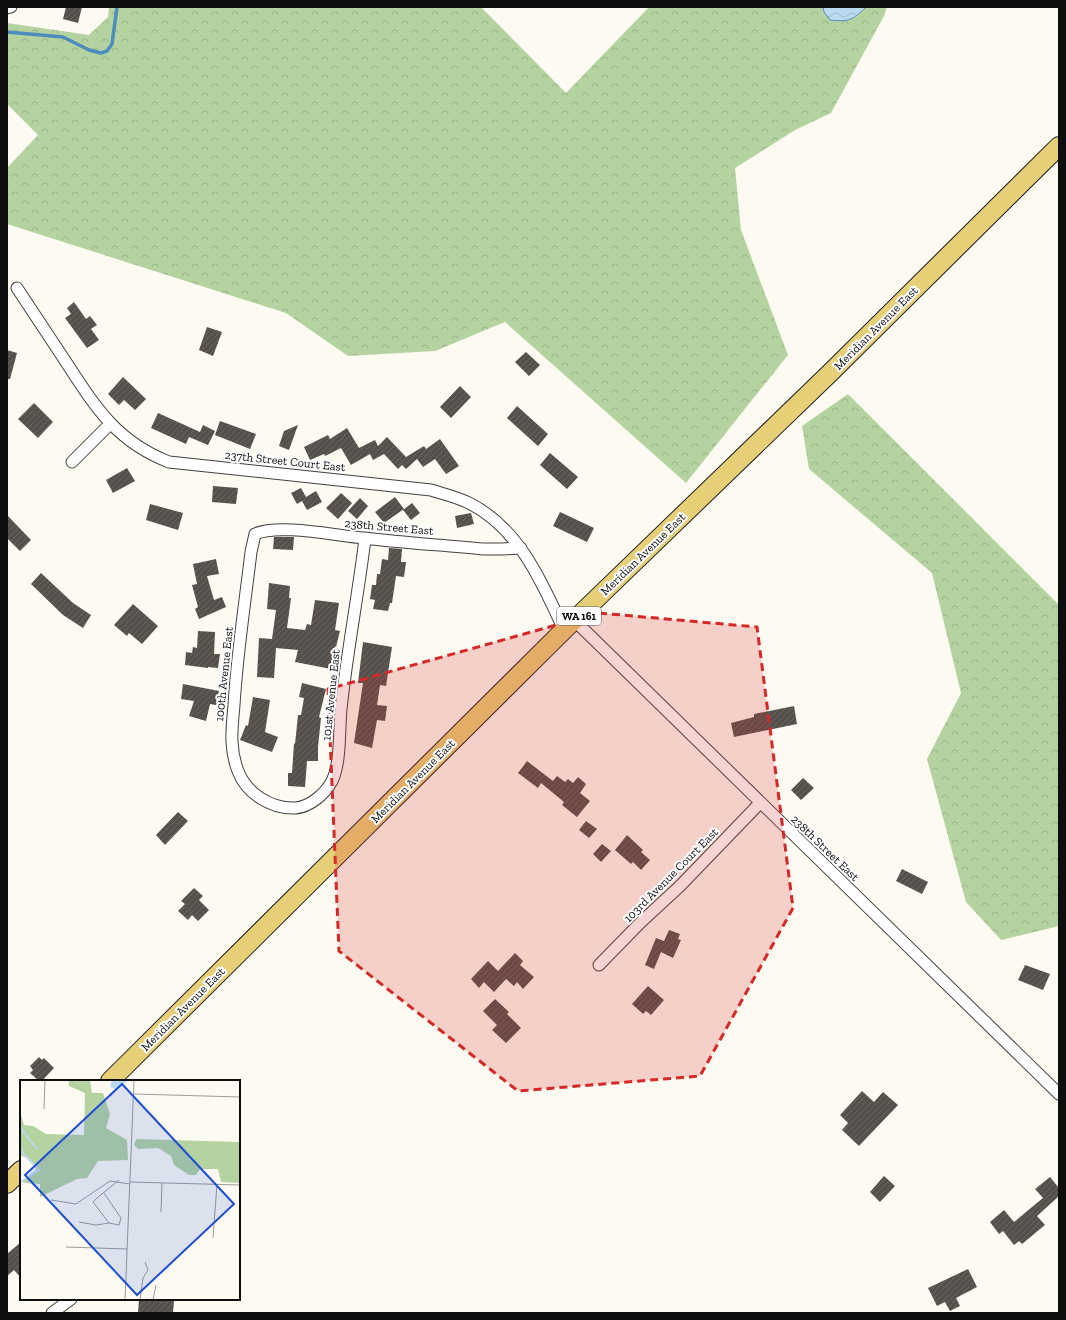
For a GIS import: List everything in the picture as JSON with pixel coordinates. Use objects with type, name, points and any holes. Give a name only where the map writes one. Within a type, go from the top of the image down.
[{"type":"main road","name":"Meridian Avenue East","points":[[111,1080],[569,625],[836,367],[1059,146]]},
{"type":"main road","points":[[7,1184],[20,1171]]},
{"type":"street","points":[[7,8],[11,7]]},
{"type":"street","name":"237th Street Court East","points":[[17,288],[93,404],[110,424],[125,437],[143,449],[169,462],[431,490],[469,503],[497,522],[512,537],[521,548],[548,595],[569,625]]},
{"type":"street","points":[[72,462],[110,424]]},
{"type":"street","name":"238th Street East","points":[[255,534],[263,530],[295,530],[365,539],[483,549],[521,548]]},
{"type":"street","name":"100th Avenue East","points":[[255,534],[251,552],[235,680],[231,742],[238,771],[244,782],[252,792],[269,803]]},
{"type":"street","name":"101st Avenue East","points":[[269,803],[287,808],[303,807],[310,804],[319,796],[332,781],[337,764],[348,647],[365,539]]},
{"type":"street","name":"238th Street East","points":[[569,625],[760,803],[1059,1094]]},
{"type":"street","name":"103rd Avenue Court East","points":[[599,965],[641,922],[680,886],[760,803]]},
{"type":"street","points":[[52,1313],[70,1300]]},
{"type":"highlighted area","points":[[599,613],[757,627],[793,908],[700,1076],[518,1091],[339,951],[328,689]]},
{"type":"green space","points":[[109,7],[481,7],[566,93],[649,7],[823,7],[824,12],[856,17],[866,7],[887,7],[884,16],[831,113],[795,130],[735,168],[741,230],[788,355],[686,483],[505,322],[435,351],[348,356],[286,313],[7,224],[7,168],[38,135],[7,104],[7,23],[89,35],[108,17]]},
{"type":"green space","points":[[848,394],[1059,605],[1059,926],[1001,940],[966,902],[927,759],[961,693],[932,573],[809,469],[802,426]]},
{"type":"water","points":[[823,7],[866,7],[858,15],[842,21],[830,20],[824,12]]},
{"type":"building","points":[[66,7],[82,7],[78,23],[63,19]]},
{"type":"building","points":[[74,302],[86,319],[90,316],[97,325],[91,329],[99,340],[87,348],[65,318],[71,314],[67,308]]},
{"type":"building","points":[[207,327],[222,332],[213,356],[199,350]]},
{"type":"building","points":[[7,350],[17,353],[10,379],[7,379]]},
{"type":"building","points":[[526,352],[540,365],[529,376],[515,362]]},
{"type":"building","points":[[123,377],[146,399],[135,410],[124,400],[119,405],[108,394]]},
{"type":"building","points":[[460,386],[471,397],[451,418],[440,407]]},
{"type":"building","points":[[34,403],[53,422],[38,438],[18,419]]},
{"type":"building","points":[[517,406],[548,434],[538,446],[507,418]]},
{"type":"building","points":[[158,413],[200,432],[203,425],[215,431],[208,445],[189,437],[186,444],[151,428]]},
{"type":"building","points":[[220,421],[256,434],[250,449],[215,435]]},
{"type":"building","points":[[298,425],[289,450],[279,446],[284,431]]},
{"type":"building","points":[[347,428],[359,448],[375,440],[378,446],[387,437],[406,457],[424,446],[426,449],[440,439],[459,466],[446,474],[435,459],[423,467],[417,459],[406,469],[402,465],[398,469],[384,454],[373,460],[370,454],[351,465],[341,448],[325,456],[324,454],[310,460],[304,447],[328,435],[330,439]]},
{"type":"building","points":[[550,453],[578,477],[567,489],[540,465]]},
{"type":"building","points":[[127,468],[135,481],[113,493],[106,480]]},
{"type":"building","points":[[213,486],[238,488],[236,504],[212,502]]},
{"type":"building","points":[[301,488],[306,497],[316,491],[322,502],[307,510],[302,501],[297,504],[291,493]]},
{"type":"building","points":[[341,493],[352,503],[338,519],[326,508]]},
{"type":"building","points":[[395,497],[404,509],[384,523],[375,512]]},
{"type":"building","points":[[360,498],[368,506],[357,519],[348,511]]},
{"type":"building","points":[[412,503],[420,513],[411,520],[403,510]]},
{"type":"building","points":[[150,504],[183,513],[178,530],[146,520]]},
{"type":"building","points":[[560,512],[594,528],[587,542],[553,526]]},
{"type":"building","points":[[471,513],[474,524],[457,528],[455,516]]},
{"type":"building","points":[[7,515],[31,540],[20,551],[7,538]]},
{"type":"building","points":[[274,537],[294,537],[293,550],[273,549]]},
{"type":"building","points":[[389,548],[402,549],[401,562],[406,562],[404,577],[396,576],[392,603],[390,603],[388,611],[373,609],[375,600],[370,599],[372,585],[376,585],[377,574],[380,574],[382,559],[388,560]]},
{"type":"building","points":[[216,559],[219,574],[207,576],[214,600],[222,597],[226,607],[199,619],[195,609],[198,607],[192,585],[197,584],[193,564]]},
{"type":"building","points":[[41,573],[73,603],[91,615],[83,628],[63,615],[31,584]]},
{"type":"building","points":[[269,583],[290,586],[289,598],[291,598],[287,628],[305,630],[307,624],[311,625],[315,600],[339,603],[335,630],[340,631],[336,647],[335,646],[331,669],[295,662],[298,650],[276,648],[274,678],[257,677],[259,638],[272,639],[276,610],[267,609]]},
{"type":"building","points":[[133,604],[158,626],[142,644],[129,633],[127,636],[114,625]]},
{"type":"building","points":[[198,631],[215,632],[214,654],[220,654],[218,668],[185,665],[186,652],[192,653],[193,647],[197,648]]},
{"type":"building","points":[[363,642],[392,647],[386,686],[380,685],[377,705],[387,706],[385,721],[377,720],[372,748],[354,743],[363,683],[358,683]]},
{"type":"building","points":[[302,683],[326,689],[319,717],[321,718],[318,761],[307,761],[305,787],[288,786],[288,773],[292,773],[298,715],[301,715],[304,698],[299,697]]},
{"type":"building","points":[[183,684],[219,691],[216,705],[210,704],[206,721],[189,716],[194,701],[181,699]]},
{"type":"building","points":[[253,697],[270,700],[265,732],[278,737],[272,752],[240,740],[246,725],[248,726]]},
{"type":"building","points":[[794,706],[797,724],[734,737],[731,723],[754,717],[754,714]]},
{"type":"building","points":[[527,761],[553,781],[557,776],[565,782],[568,779],[573,783],[578,777],[586,784],[580,793],[590,801],[577,817],[562,805],[564,802],[541,783],[538,788],[518,773]]},
{"type":"building","points":[[803,778],[814,788],[801,800],[791,790]]},
{"type":"building","points":[[178,812],[188,821],[165,845],[156,835]]},
{"type":"building","points":[[586,821],[597,829],[589,838],[579,830]]},
{"type":"building","points":[[627,835],[643,850],[641,852],[650,860],[641,870],[633,862],[631,864],[615,850]]},
{"type":"building","points":[[602,844],[611,851],[601,862],[593,854]]},
{"type":"building","points":[[902,869],[928,882],[922,894],[896,881]]},
{"type":"building","points":[[194,888],[203,896],[199,900],[209,910],[198,921],[192,915],[188,920],[178,911],[185,904],[181,901]]},
{"type":"building","points":[[669,930],[680,934],[678,939],[681,940],[673,958],[661,952],[654,969],[645,965],[656,938],[664,941]]},
{"type":"building","points":[[515,953],[523,961],[520,965],[534,977],[523,989],[517,982],[514,986],[506,979],[494,992],[484,982],[479,988],[471,979],[488,961],[498,971]]},
{"type":"building","points":[[1025,965],[1050,974],[1043,990],[1018,980]]},
{"type":"building","points":[[648,986],[664,1000],[651,1015],[646,1011],[643,1014],[632,1004]]},
{"type":"building","points":[[495,999],[509,1012],[507,1014],[521,1028],[506,1043],[492,1030],[497,1025],[483,1011]]},
{"type":"building","points":[[39,1057],[42,1060],[44,1058],[54,1068],[43,1080],[38,1080],[30,1073],[33,1070],[30,1066]]},
{"type":"building","points":[[862,1091],[874,1102],[883,1092],[898,1105],[859,1146],[842,1130],[848,1123],[840,1115]]},
{"type":"building","points":[[884,1176],[895,1186],[880,1202],[870,1192]]},
{"type":"building","points":[[1050,1177],[1059,1188],[1059,1196],[1037,1216],[1045,1225],[1022,1244],[1019,1241],[1014,1245],[1003,1231],[999,1234],[990,1222],[1004,1210],[1014,1222],[1043,1198],[1035,1189]]},
{"type":"building","points":[[20,1243],[20,1277],[14,1270],[7,1276],[7,1254]]},
{"type":"building","points":[[968,1269],[977,1287],[956,1298],[960,1306],[950,1311],[945,1302],[937,1306],[928,1288]]},
{"type":"building","points":[[139,1300],[174,1301],[173,1313],[138,1313]]},
{"type":"waterway","points":[[7,32],[63,37],[89,50],[101,53],[107,51],[112,44],[117,7]]}]
